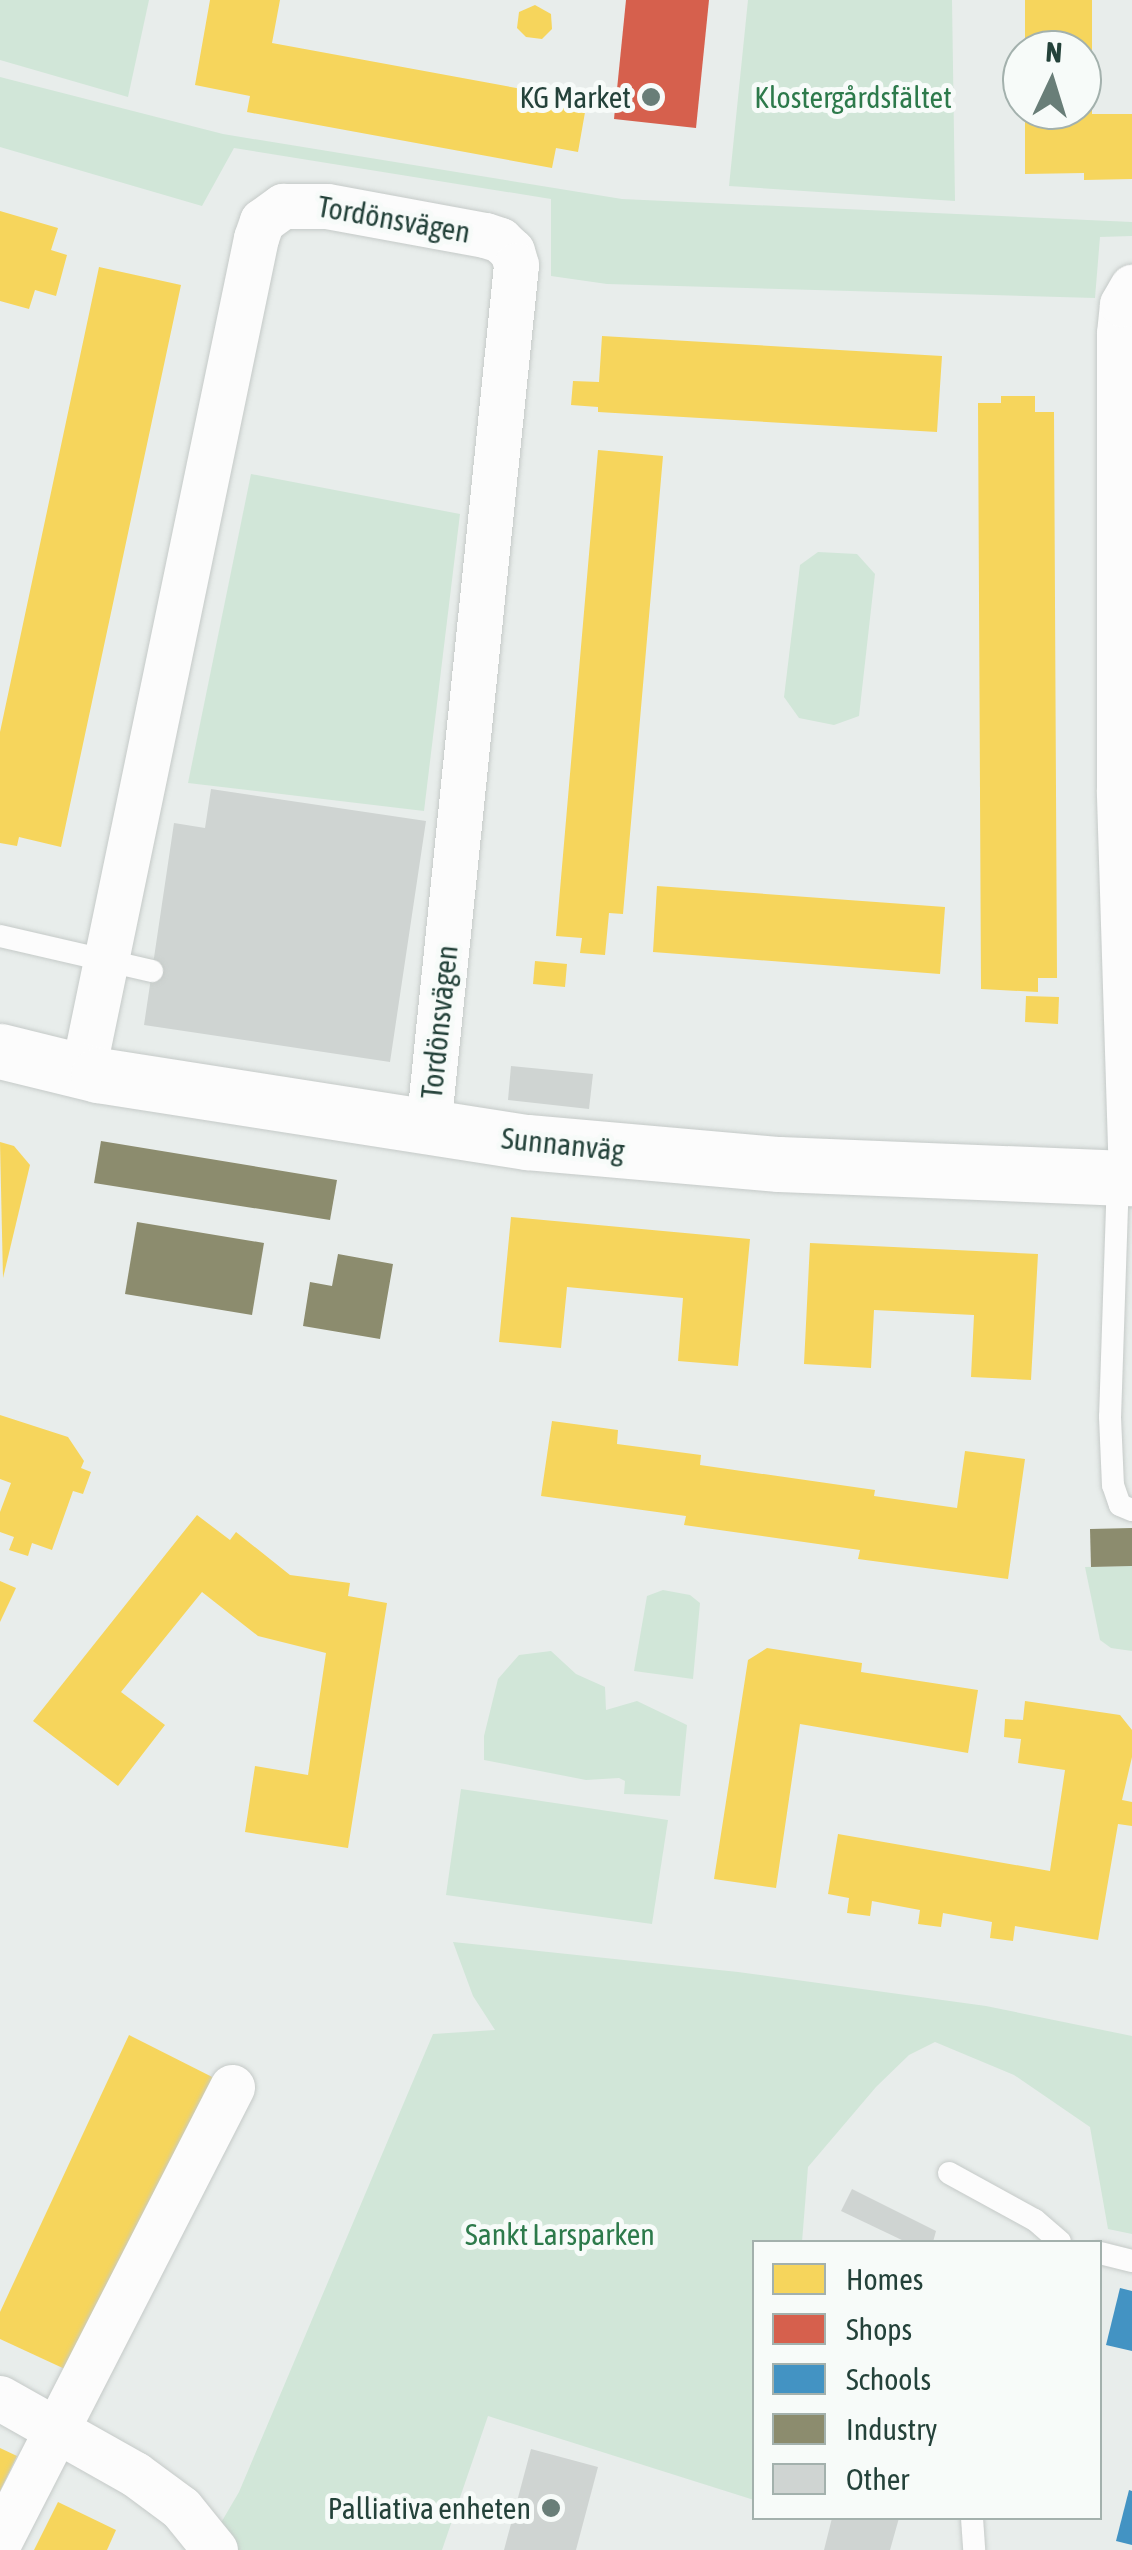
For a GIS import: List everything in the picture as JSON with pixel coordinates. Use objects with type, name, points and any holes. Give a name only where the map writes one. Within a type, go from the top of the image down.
[{"type":"street","name":"Tordönsvägen","points":[[82,1071],[108,963],[262,221],[283,206],[308,204],[500,240],[512,250],[515,282],[428,1128]]},
{"type":"street","points":[[1127,1177],[1119,790],[1119,333],[1122,304],[1132,288]]},
{"type":"street","name":"Sunnanväg","points":[[0,1052],[82,1071],[528,1142],[779,1164],[1127,1177]]},
{"type":"street","points":[[0,2540],[232,2087]]},
{"type":"street","points":[[0,2398],[135,2474],[181,2508],[215,2550]]},
{"type":"lane","points":[[0,936],[152,971]]},
{"type":"lane","points":[[1127,1177],[1122,1392],[1113,1485],[1120,1505],[1132,1510]]},
{"type":"lane","points":[[949,2173],[1033,2232]]},
{"type":"lane","points":[[1102,2254],[1132,2261]]},
{"type":"lane","points":[[972,2520],[974,2550]]},
{"type":"green space","points":[[0,0],[149,0],[128,97],[0,60]]},
{"type":"green space","name":"Klostergårdsfältet","points":[[748,0],[952,0],[955,201],[729,186]]},
{"type":"green space","points":[[0,77],[223,134],[622,199],[1132,222],[1132,236],[1100,237],[1095,298],[607,284],[551,276],[551,199],[234,148],[202,206],[0,147]]},
{"type":"green space","points":[[251,474],[460,514],[424,811],[188,783]]},
{"type":"green space","points":[[818,552],[857,554],[875,574],[859,716],[834,725],[799,718],[784,697],[800,565]]},
{"type":"green space","points":[[1132,1566],[1132,1651],[1111,1648],[1100,1640],[1085,1567]]},
{"type":"green space","points":[[663,1590],[690,1595],[700,1603],[693,1679],[634,1671],[647,1596]]},
{"type":"green space","points":[[551,1651],[576,1674],[605,1687],[606,1710],[637,1701],[687,1725],[680,1796],[624,1794],[625,1781],[619,1778],[586,1780],[484,1760],[484,1736],[498,1679],[519,1655]]},
{"type":"green space","points":[[461,1789],[668,1820],[652,1924],[446,1895]]},
{"type":"green space","name":"Sankt Larsparken","points":[[453,1942],[738,1972],[986,2006],[1132,2036],[1132,2234],[1108,2229],[1090,2127],[1014,2075],[935,2042],[909,2055],[876,2087],[808,2167],[802,2240],[752,2240],[752,2499],[488,2416],[442,2550],[205,2550],[239,2492],[433,2034],[495,2030],[473,1996]]},
{"type":"building: Homes","points":[[210,0],[280,0],[272,43],[587,101],[578,152],[556,148],[552,168],[247,112],[250,96],[195,85]]},
{"type":"building: Homes","points":[[1025,0],[1092,0],[1092,30],[1025,30]]},
{"type":"building: Homes","points":[[535,5],[551,14],[552,29],[542,39],[526,37],[517,28],[519,12]]},
{"type":"building: Homes","points":[[1102,114],[1132,114],[1132,179],[1084,180],[1084,173],[1025,174],[1025,130],[1102,130]]},
{"type":"building: Homes","points":[[0,211],[58,228],[51,250],[67,255],[56,296],[35,290],[29,309],[0,301]]},
{"type":"building: Homes","points":[[99,267],[181,285],[61,847],[19,837],[17,846],[0,843],[0,732]]},
{"type":"building: Homes","points":[[602,336],[942,356],[937,432],[598,412],[598,407],[571,405],[573,381],[599,382]]},
{"type":"building: Homes","points":[[1001,396],[1035,396],[1035,412],[1054,412],[1057,978],[1038,978],[1038,992],[981,989],[978,403],[1001,403]]},
{"type":"building: Homes","points":[[598,450],[663,456],[623,914],[609,913],[605,955],[580,953],[582,938],[556,936]]},
{"type":"building: Homes","points":[[657,886],[945,907],[940,974],[653,952]]},
{"type":"building: Homes","points":[[535,961],[567,964],[565,987],[533,984]]},
{"type":"building: Homes","points":[[1026,996],[1059,997],[1058,1024],[1025,1022]]},
{"type":"building: Homes","points":[[0,1142],[14,1146],[30,1165],[3,1278]]},
{"type":"building: Homes","points":[[511,1217],[750,1239],[738,1366],[678,1361],[683,1298],[567,1287],[561,1348],[499,1342]]},
{"type":"building: Homes","points":[[810,1243],[1038,1254],[1031,1380],[971,1377],[974,1315],[874,1310],[871,1368],[804,1364]]},
{"type":"building: Homes","points":[[0,1415],[68,1437],[84,1461],[81,1468],[91,1472],[83,1494],[73,1491],[52,1550],[32,1543],[28,1556],[9,1550],[14,1537],[0,1532],[0,1512],[11,1483],[0,1479]]},
{"type":"building: Homes","points":[[552,1421],[618,1430],[617,1444],[701,1455],[700,1465],[875,1490],[874,1496],[957,1508],[965,1451],[1025,1459],[1008,1579],[858,1559],[860,1550],[684,1525],[686,1516],[541,1496]]},
{"type":"building: Homes","points":[[197,1515],[230,1540],[236,1532],[290,1575],[350,1583],[348,1596],[387,1603],[348,1848],[245,1832],[255,1766],[308,1775],[326,1653],[258,1636],[202,1592],[121,1692],[165,1725],[118,1786],[33,1721]]},
{"type":"building: Homes","points":[[0,1581],[16,1588],[0,1622]]},
{"type":"building: Homes","points":[[767,1648],[862,1663],[861,1672],[978,1690],[968,1753],[800,1724],[776,1888],[714,1879],[748,1660]]},
{"type":"building: Homes","points":[[1025,1701],[1120,1715],[1132,1730],[1132,1757],[1122,1800],[1132,1802],[1132,1826],[1118,1824],[1098,1940],[1015,1926],[1013,1941],[990,1938],[992,1922],[943,1913],[941,1927],[918,1924],[920,1910],[872,1901],[870,1916],[847,1913],[849,1898],[828,1894],[838,1834],[1050,1871],[1065,1770],[1018,1763],[1021,1739],[1004,1737],[1005,1719],[1023,1720]]},
{"type":"building: Homes","points":[[129,2035],[232,2087],[80,2376],[0,2339],[0,2312]]},
{"type":"building: Homes","points":[[0,2448],[17,2456],[0,2491]]},
{"type":"building: Homes","points":[[58,2502],[116,2530],[107,2550],[34,2550]]},
{"type":"building: Shops","points":[[626,0],[709,0],[696,128],[614,119]]},
{"type":"building: Schools","points":[[1120,2288],[1132,2291],[1132,2351],[1106,2345]]},
{"type":"building: Schools","points":[[1129,2490],[1132,2491],[1132,2545],[1116,2541]]},
{"type":"building: Industry","points":[[101,1141],[337,1180],[330,1220],[94,1183]]},
{"type":"building: Industry","points":[[137,1222],[264,1243],[252,1315],[125,1294]]},
{"type":"building: Industry","points":[[338,1254],[393,1264],[380,1339],[303,1326],[310,1282],[332,1286]]},
{"type":"building: Industry","points":[[1132,1528],[1132,1566],[1091,1567],[1090,1529]]},
{"type":"building: Other","points":[[211,789],[426,821],[390,1062],[144,1025],[174,823],[205,828]]},
{"type":"building: Other","points":[[511,1066],[593,1074],[589,1109],[508,1100]]},
{"type":"building: Other","points":[[852,2189],[936,2231],[934,2240],[902,2240],[841,2211]]},
{"type":"building: Other","name":"Palliativa enheten","points":[[531,2449],[598,2467],[576,2550],[504,2550]]},
{"type":"building: Other","points":[[832,2520],[898,2520],[890,2550],[824,2550]]},
{"type":"place","name":"KG Market","points":[[651,97]]},
{"type":"place","name":"Palliativa enheten","points":[[551,2508]]}]
